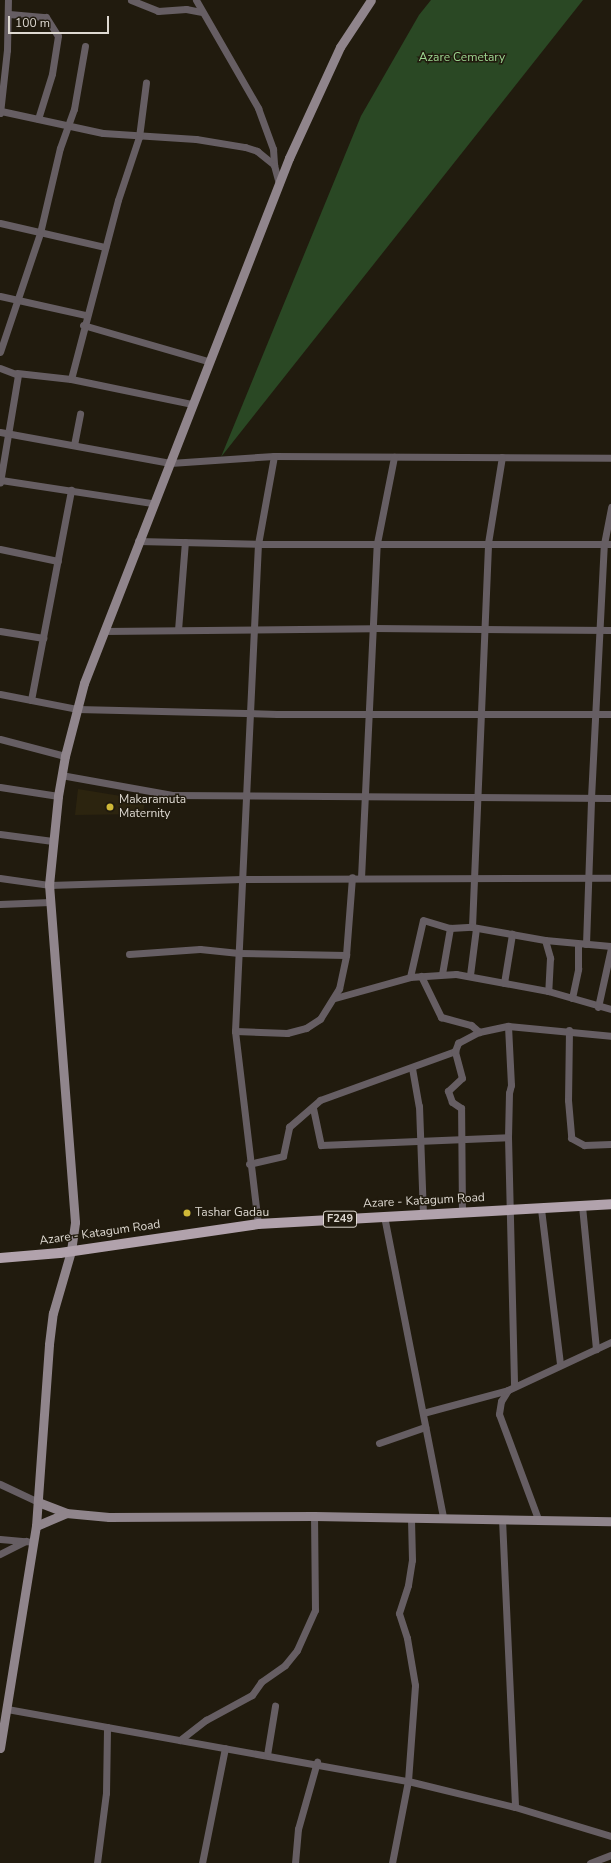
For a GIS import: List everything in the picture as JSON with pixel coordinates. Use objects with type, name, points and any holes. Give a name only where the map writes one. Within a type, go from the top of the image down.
[{"type":"main road","name":"Azare - Katagum Road","points":[[0,1258],[71,1251],[258,1224],[423,1213],[509,1211],[611,1204]]},
{"type":"street","points":[[8,0],[9,14],[0,112],[38,119],[69,127],[139,137],[196,139],[239,146],[257,151],[274,165]]},
{"type":"street","points":[[131,0],[158,11],[186,9],[201,12]]},
{"type":"street","points":[[196,0],[201,12],[228,52],[243,85],[258,108],[273,149],[274,165],[279,184]]},
{"type":"street","points":[[0,1748],[31,1541],[36,1526],[49,1344],[56,1299],[71,1251],[75,1209],[49,885],[58,796],[65,756],[84,683],[152,504],[170,463],[208,362],[279,184],[340,47],[371,0]]},
{"type":"street","points":[[9,14],[46,17],[58,36],[52,74],[38,119]]},
{"type":"street","points":[[0,352],[20,300],[40,233],[59,154],[69,127],[85,46]]},
{"type":"street","points":[[71,378],[86,315],[100,274],[105,247],[139,137],[146,82]]},
{"type":"street","points":[[0,223],[105,247]]},
{"type":"street","points":[[0,296],[86,315]]},
{"type":"street","points":[[83,326],[208,362]]},
{"type":"street","points":[[0,368],[17,373],[71,378],[192,404]]},
{"type":"street","points":[[17,373],[9,426],[10,434],[0,482],[71,490],[152,504]]},
{"type":"street","points":[[74,445],[80,414]]},
{"type":"street","points":[[0,432],[170,463],[274,456],[611,458]]},
{"type":"street","points":[[258,1224],[249,1164],[235,1031],[258,544],[274,456]]},
{"type":"street","points":[[361,878],[377,543],[394,457]]},
{"type":"street","points":[[470,975],[474,928],[488,543],[502,457]]},
{"type":"street","points":[[31,700],[71,490]]},
{"type":"street","points":[[586,944],[595,714],[611,507]]},
{"type":"street","points":[[138,541],[258,544],[608,544]]},
{"type":"street","points":[[178,630],[185,542]]},
{"type":"street","points":[[0,549],[58,560]]},
{"type":"street","points":[[104,631],[373,628],[611,630]]},
{"type":"street","points":[[0,631],[43,638]]},
{"type":"street","points":[[0,694],[77,709],[250,713],[611,714]]},
{"type":"street","points":[[0,739],[65,756]]},
{"type":"street","points":[[61,775],[172,795],[611,798]]},
{"type":"street","points":[[0,786],[58,796]]},
{"type":"street","points":[[0,834],[53,841]]},
{"type":"street","points":[[0,878],[49,885],[242,879],[611,878]]},
{"type":"street","points":[[235,1031],[287,1033],[306,1028],[320,1019],[335,998],[346,955],[352,878]]},
{"type":"street","points":[[0,904],[50,902]]},
{"type":"street","points":[[410,977],[423,920],[450,928],[474,928],[545,940],[611,947],[598,1007]]},
{"type":"street","points":[[442,974],[450,928]]},
{"type":"street","points":[[504,982],[512,934]]},
{"type":"street","points":[[545,940],[550,958],[548,991]]},
{"type":"street","points":[[572,998],[578,969],[578,944]]},
{"type":"street","points":[[129,954],[200,949],[239,953],[346,955]]},
{"type":"street","points":[[335,998],[410,977],[442,974],[470,975],[548,991],[598,1007],[611,1009]]},
{"type":"street","points":[[421,976],[441,1017],[471,1025],[478,1032]]},
{"type":"street","points":[[249,1164],[283,1156],[289,1127],[314,1108],[320,1100],[412,1068],[454,1051],[464,1039],[478,1032],[508,1026],[569,1030],[611,1036]]},
{"type":"street","points":[[508,1026],[511,1085],[509,1093],[508,1137],[509,1211],[514,1386]]},
{"type":"street","points":[[569,1030],[568,1100],[571,1138],[584,1145],[611,1144]]},
{"type":"street","points":[[454,1051],[462,1078],[448,1091],[452,1102],[461,1108],[462,1213]]},
{"type":"street","points":[[412,1068],[419,1106],[423,1213]]},
{"type":"street","points":[[314,1108],[322,1145],[508,1137]]},
{"type":"street","points":[[582,1206],[596,1349]]},
{"type":"street","points":[[541,1209],[560,1364]]},
{"type":"street","points":[[384,1216],[443,1518]]},
{"type":"street","points":[[422,1412],[508,1390],[560,1364],[611,1342]]},
{"type":"street","points":[[508,1390],[501,1401],[499,1414],[538,1519]]},
{"type":"street","points":[[498,1393],[501,1401]]},
{"type":"street","points":[[379,1442],[425,1427]]},
{"type":"street","points":[[0,1484],[66,1513],[169,1518],[314,1516],[411,1519],[443,1518],[611,1521]]},
{"type":"street","points":[[36,1526],[66,1513]]},
{"type":"street","points":[[180,1740],[206,1720],[252,1695],[261,1682],[285,1665],[297,1650],[308,1629],[315,1610],[314,1516]]},
{"type":"street","points":[[392,1863],[408,1780],[415,1685],[407,1638],[399,1613],[408,1585],[412,1560],[411,1519]]},
{"type":"street","points":[[502,1519],[515,1807]]},
{"type":"street","points":[[0,1539],[31,1541]]},
{"type":"street","points":[[0,1554],[31,1541]]},
{"type":"street","points":[[267,1755],[275,1706]]},
{"type":"street","points":[[7,1709],[225,1748],[317,1762],[408,1780],[515,1807],[611,1836]]},
{"type":"street","points":[[97,1863],[106,1792],[107,1727]]},
{"type":"street","points":[[202,1863],[225,1748]]},
{"type":"street","points":[[295,1863],[298,1829],[317,1762]]},
{"type":"street","points":[[590,1863],[611,1855]]},
{"type":"shaded area","name":"Makaramuta Maternity","points":[[78,789],[145,800],[143,814],[75,815]]},
{"type":"green space","name":"Azare Cemetary","points":[[431,0],[583,0],[221,457],[361,116],[419,15]]},
{"type":"place","name":"Makaramuta Maternity","points":[[110,807]]},
{"type":"place","name":"Tashar Gadau","points":[[187,1213]]}]
